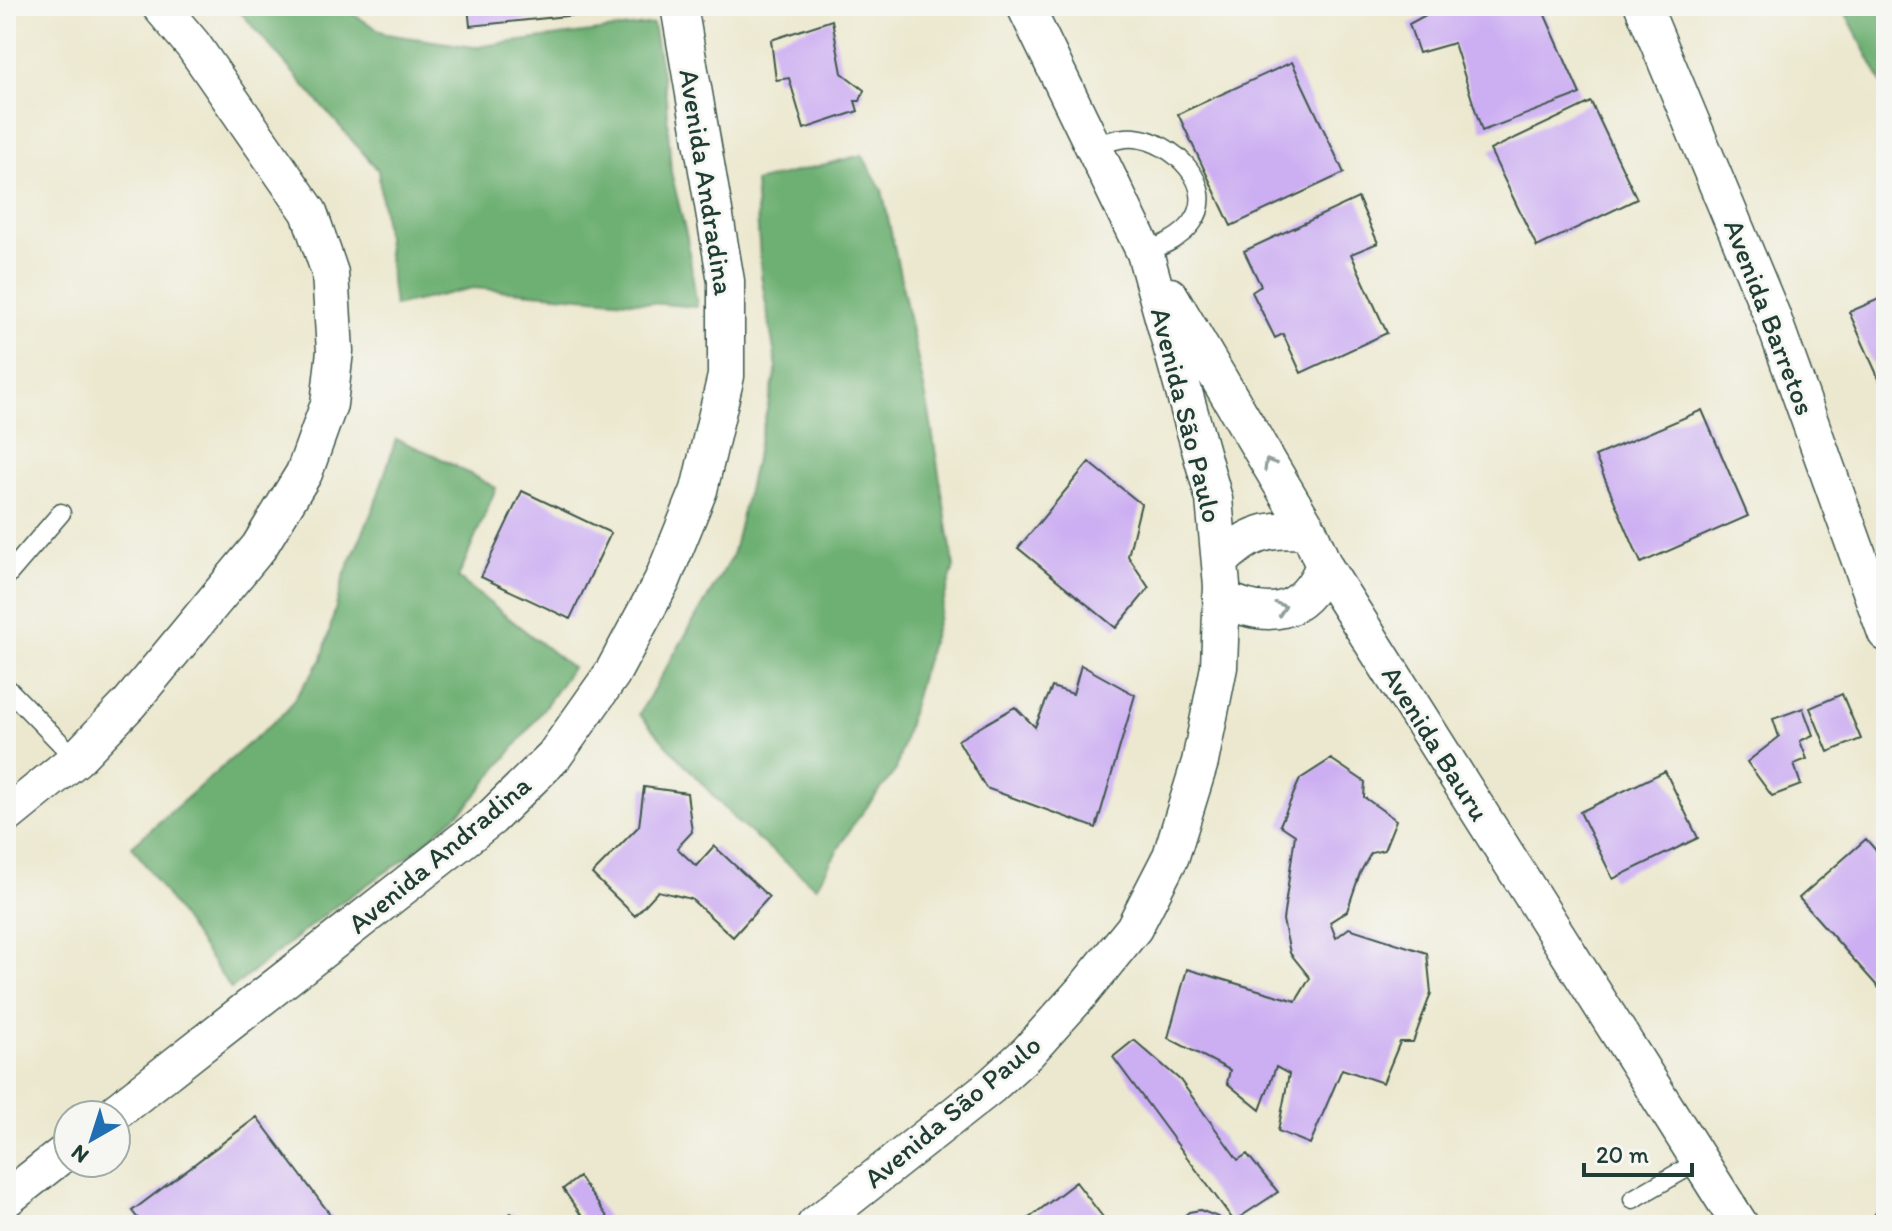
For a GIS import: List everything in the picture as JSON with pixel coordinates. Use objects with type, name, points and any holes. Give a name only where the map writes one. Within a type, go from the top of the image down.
[{"type":"street","points":[[6,816],[76,759],[129,704],[259,547],[304,473],[329,404],[335,351],[330,273],[309,212],[193,45],[160,6]]},
{"type":"street","name":"Avenida Andradina","points":[[132,1099],[501,807],[554,756],[612,674],[662,581],[699,490],[726,376],[726,281],[679,6]]},
{"type":"street","name":"Avenida São Paulo","points":[[815,1225],[991,1086],[1028,1052],[1134,928],[1171,856],[1200,762],[1219,667],[1220,562],[1214,499],[1145,253],[1025,6]]},
{"type":"street","name":"Avenida Barretos","points":[[1643,6],[1772,316],[1886,633]]},
{"type":"street","name":"Avenida Bauru","points":[[1145,253],[1309,531],[1324,566],[1740,1225]]},
{"type":"street","points":[[1220,562],[1251,536],[1274,530],[1309,531]]},
{"type":"street","points":[[1221,598],[1244,609],[1268,613],[1285,609],[1304,599],[1317,584],[1324,566]]},
{"type":"street","points":[[6,1199],[52,1163]]},
{"type":"lane","points":[[1093,146],[1133,137],[1157,144],[1179,158],[1198,182],[1201,205],[1191,224],[1169,242],[1145,253]]},
{"type":"lane","points":[[6,577],[61,513]]},
{"type":"lane","points":[[6,687],[76,759]]},
{"type":"lane","points":[[1633,1199],[1699,1161]]},
{"type":"green space","points":[[235,6],[339,6],[386,34],[474,47],[653,24],[666,97],[671,172],[687,238],[697,307],[473,288],[394,306],[378,170]]},
{"type":"green space","points":[[1842,6],[1886,6],[1886,90]]},
{"type":"green space","points":[[862,155],[882,190],[929,412],[954,567],[896,770],[852,826],[816,887],[737,822],[639,714],[732,556],[777,368],[761,275],[755,182]]},
{"type":"green space","points":[[396,439],[496,488],[458,578],[572,668],[532,725],[468,805],[408,857],[337,905],[231,989],[132,846],[286,711],[322,659],[344,576],[374,507]]},
{"type":"building","points":[[468,6],[613,6],[614,11],[470,26]]},
{"type":"building","points":[[1442,6],[1541,6],[1580,94],[1482,131],[1454,43],[1419,53],[1409,24]]},
{"type":"building","points":[[832,20],[842,73],[864,90],[860,101],[855,101],[858,111],[804,129],[789,78],[776,80],[771,40]]},
{"type":"building","points":[[1292,62],[1344,173],[1231,226],[1178,114]]},
{"type":"building","points":[[1591,102],[1637,199],[1537,247],[1490,150]]},
{"type":"building","points":[[1358,198],[1378,243],[1351,254],[1387,333],[1301,373],[1283,334],[1275,338],[1252,292],[1261,286],[1244,251]]},
{"type":"building","points":[[1886,296],[1886,386],[1883,388],[1849,312]]},
{"type":"building","points":[[1702,410],[1748,516],[1641,563],[1595,456]]},
{"type":"building","points":[[1089,462],[1141,504],[1128,556],[1149,588],[1116,628],[1018,548]]},
{"type":"building","points":[[522,491],[611,533],[570,619],[481,577]]},
{"type":"building","points":[[1081,665],[1135,695],[1096,828],[986,788],[958,740],[1015,707],[1035,727],[1052,687],[1073,694]]},
{"type":"building","points":[[1842,694],[1861,739],[1828,752],[1810,708]]},
{"type":"building","points":[[1803,708],[1813,735],[1800,741],[1807,759],[1794,764],[1801,785],[1772,796],[1747,762],[1779,737],[1773,719]]},
{"type":"building","points":[[1331,759],[1365,782],[1364,797],[1396,820],[1384,850],[1371,853],[1360,873],[1347,911],[1330,922],[1336,938],[1349,928],[1427,953],[1431,993],[1413,1042],[1400,1042],[1383,1083],[1342,1069],[1310,1144],[1278,1131],[1289,1074],[1276,1067],[1260,1110],[1227,1083],[1230,1070],[1168,1038],[1187,969],[1296,1001],[1310,978],[1290,953],[1283,920],[1295,835],[1280,825],[1300,779]]},
{"type":"building","points":[[1665,771],[1698,838],[1613,879],[1580,812]]},
{"type":"building","points":[[644,787],[687,793],[692,832],[677,848],[696,866],[714,846],[769,897],[733,937],[691,899],[658,891],[635,916],[592,874],[639,826]]},
{"type":"building","points":[[1866,839],[1886,862],[1886,996],[1799,898]]},
{"type":"building","points":[[1134,1040],[1180,1080],[1238,1160],[1247,1154],[1278,1192],[1234,1221],[1113,1057]]},
{"type":"building","points":[[257,1117],[338,1225],[143,1225],[132,1211]]},
{"type":"building","points":[[579,1177],[613,1225],[588,1225],[563,1189]]},
{"type":"building","points":[[1076,1182],[1109,1225],[1020,1225]]},
{"type":"building","points":[[1886,1202],[1886,1225],[1865,1225]]},
{"type":"building","points":[[1200,1210],[1218,1217],[1226,1225],[1173,1225],[1189,1212]]},
{"type":"building","points":[[511,1213],[527,1225],[496,1225]]}]
